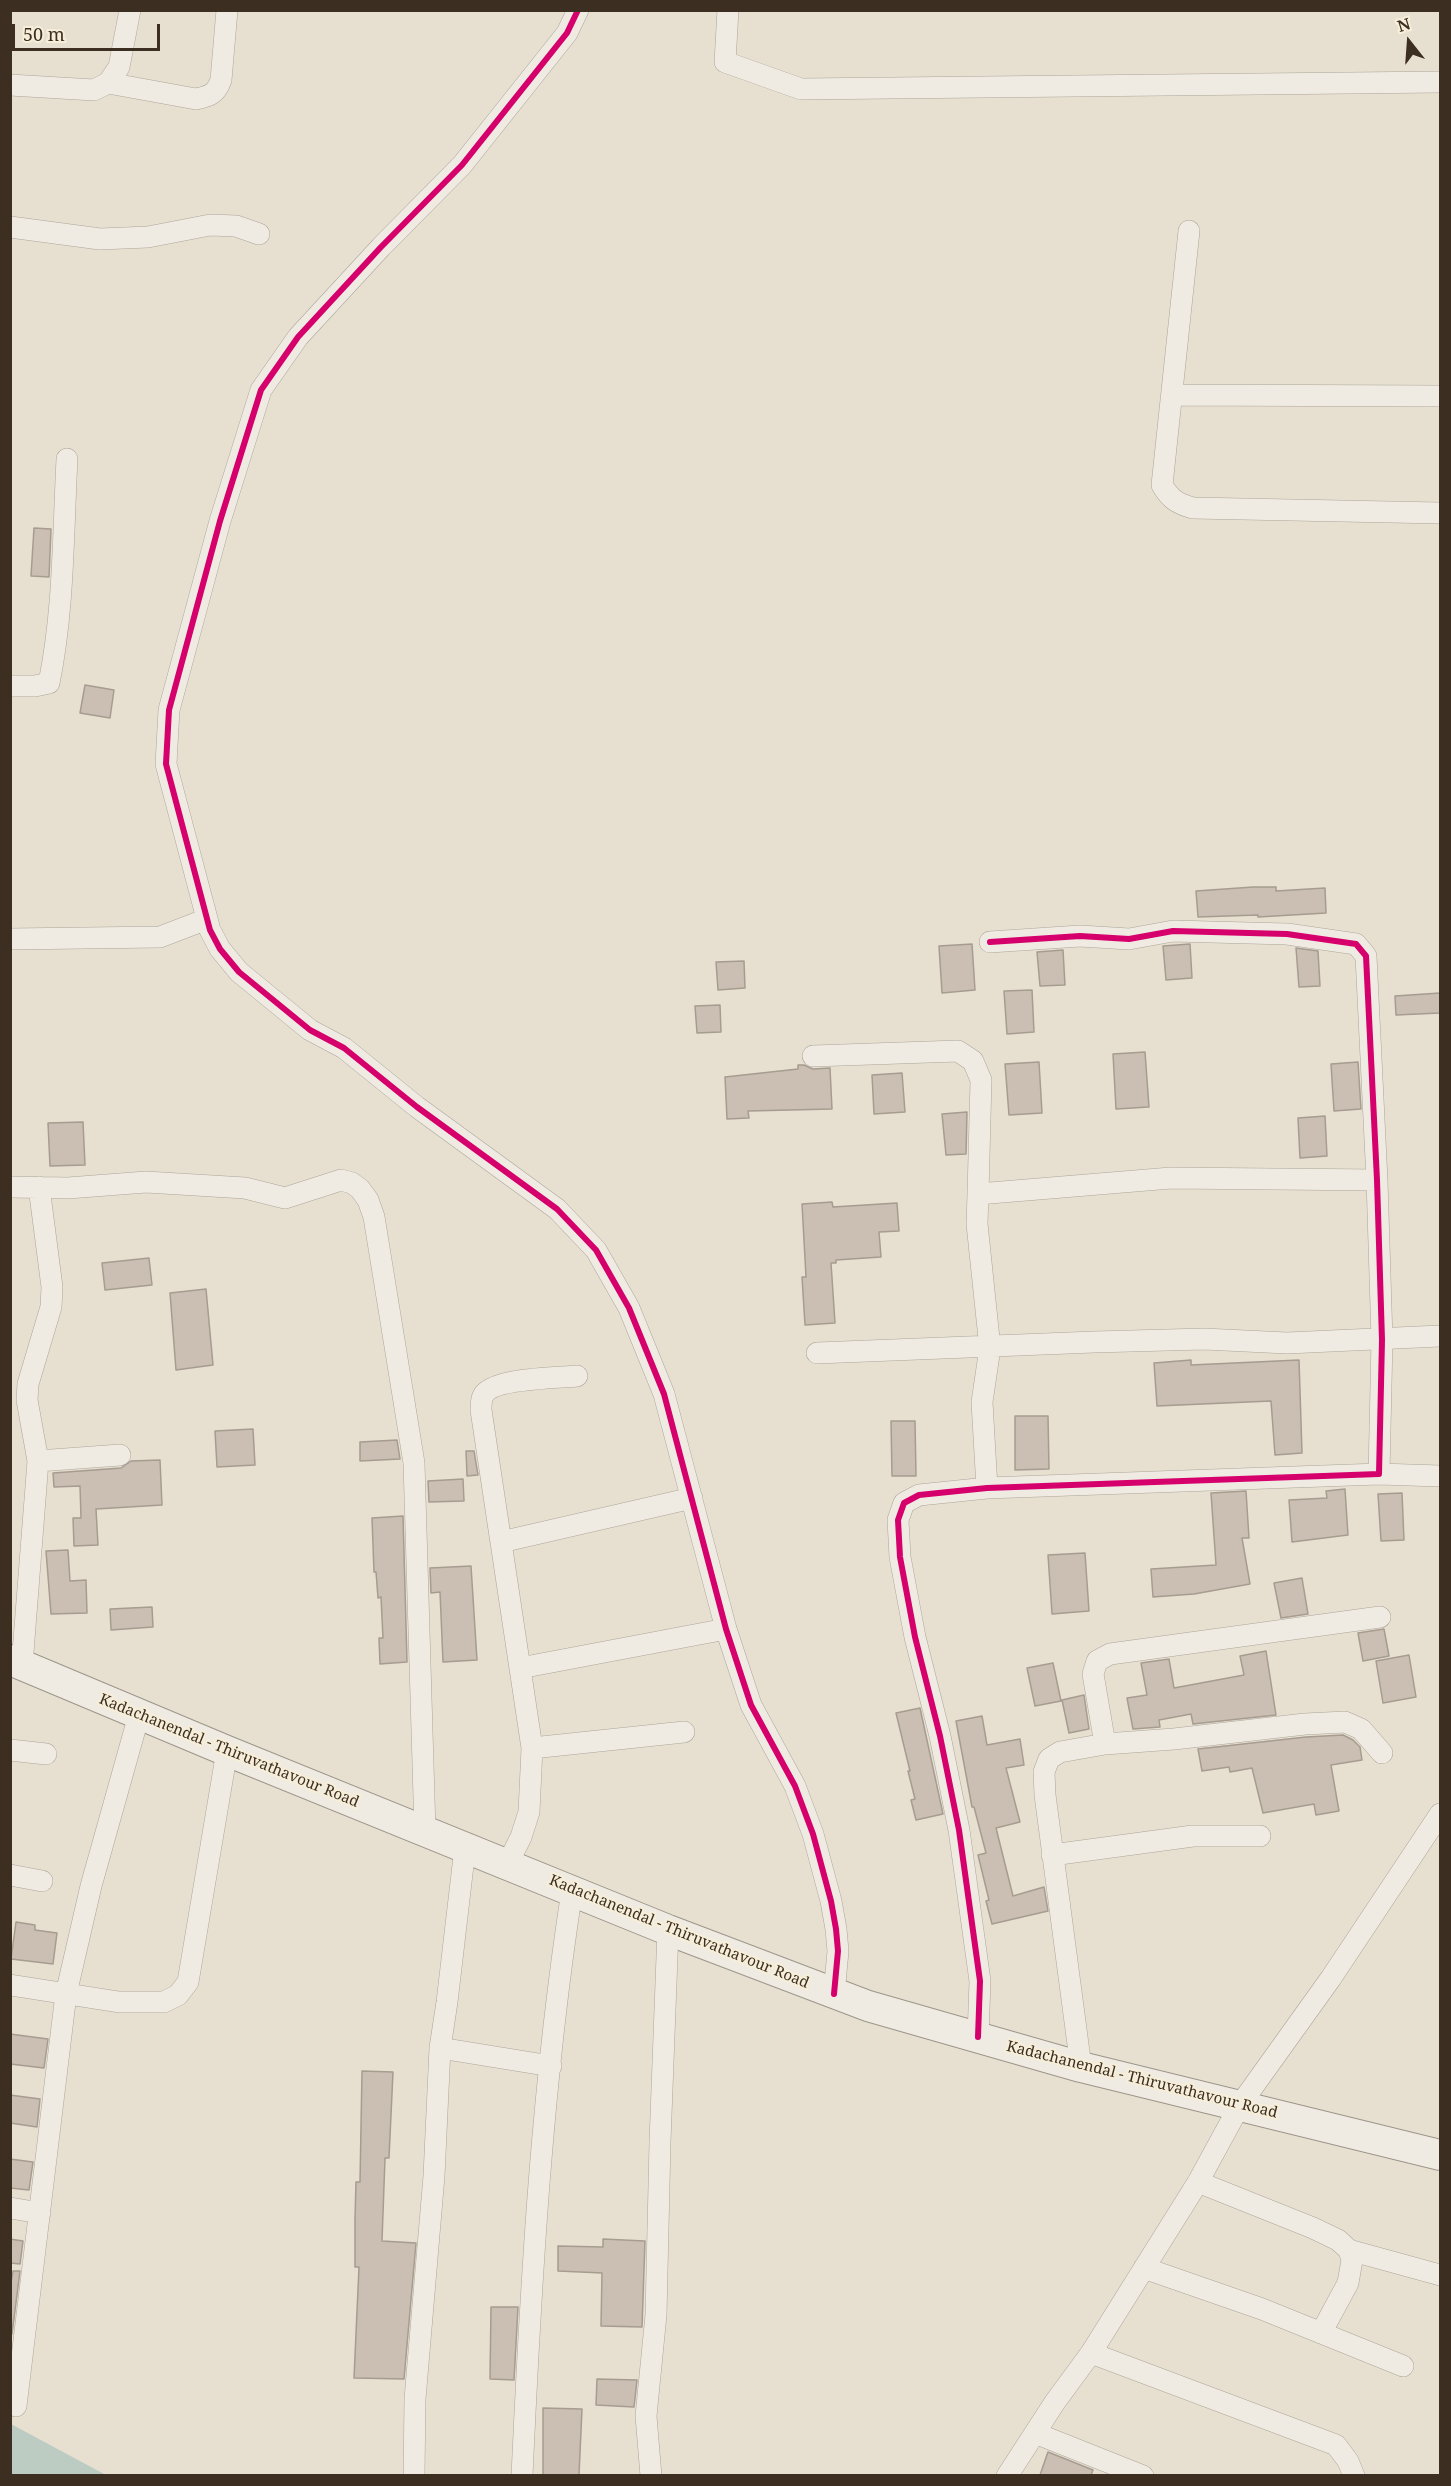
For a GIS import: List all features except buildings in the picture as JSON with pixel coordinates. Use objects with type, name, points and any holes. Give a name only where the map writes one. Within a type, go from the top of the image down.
[{"type":"main road","name":"Kadachanendal - Thiruvathavour Road","points":[[16,1663],[227,1752],[465,1848],[508,1863],[668,1930],[868,2006],[1081,2067],[1440,2155]]},
{"type":"street","points":[[10,85],[94,90],[108,83],[118,67],[130,10]]},
{"type":"street","points":[[108,83],[196,99],[209,96],[217,90],[221,80],[227,10]]},
{"type":"street","points":[[578,10],[567,33],[469,156],[298,337],[261,390],[220,521],[170,710],[166,764],[207,920],[220,949],[239,972],[310,1030],[344,1048],[417,1107],[557,1209],[596,1250],[629,1308],[664,1394],[726,1629],[751,1705],[795,1786],[813,1834],[836,1929],[838,1951],[834,1994]]},
{"type":"street","points":[[728,10],[725,62],[801,89],[1440,82]]},
{"type":"street","points":[[10,227],[100,239],[148,237],[210,225],[236,226],[259,234]]},
{"type":"street","points":[[1189,231],[1162,485],[1168,496],[1180,505],[1193,508],[1440,513]]},
{"type":"street","points":[[1172,395],[1440,396]]},
{"type":"street","points":[[10,686],[35,686],[49,683],[55,652],[61,581],[67,459]]},
{"type":"street","points":[[10,939],[160,937],[207,920]]},
{"type":"street","points":[[990,942],[1080,936],[1129,939],[1173,931],[1287,934],[1356,944],[1366,956],[1382,1340],[1379,1474]]},
{"type":"street","points":[[813,1056],[958,1051],[973,1061],[981,1080],[977,1224],[990,1348],[982,1402],[987,1488]]},
{"type":"street","points":[[978,1194],[1171,1178],[1377,1180]]},
{"type":"street","points":[[10,1187],[146,1182],[245,1188],[285,1198],[341,1180],[352,1183],[368,1200],[374,1217],[414,1463],[425,1831]]},
{"type":"street","points":[[16,1663],[38,1461],[27,1400],[28,1384],[51,1307],[52,1287],[39,1187]]},
{"type":"street","points":[[817,1353],[1204,1339],[1287,1343],[1382,1340],[1440,1335]]},
{"type":"street","points":[[508,1863],[530,1812],[532,1748],[481,1410],[482,1396],[501,1384],[577,1376]]},
{"type":"street","points":[[38,1461],[120,1455]]},
{"type":"street","points":[[978,2037],[980,1981],[958,1830],[940,1736],[915,1637],[900,1557],[898,1520],[904,1503],[919,1495],[987,1488],[1379,1474],[1440,1476]]},
{"type":"street","points":[[501,1542],[692,1498]]},
{"type":"street","points":[[1105,1744],[1094,1674],[1097,1661],[1110,1654],[1380,1617]]},
{"type":"street","points":[[520,1668],[726,1629]]},
{"type":"street","points":[[16,2406],[66,1994],[91,1886],[139,1715]]},
{"type":"street","points":[[1081,2067],[1052,1855],[1044,1772],[1049,1760],[1060,1752],[1105,1744],[1345,1722],[1361,1729],[1382,1754]]},
{"type":"street","points":[[532,1748],[684,1732]]},
{"type":"street","points":[[10,1750],[46,1754]]},
{"type":"street","points":[[10,1985],[120,2002],[164,2002],[178,1995],[188,1982],[227,1752]]},
{"type":"street","points":[[1007,2475],[1091,2353],[1198,2182],[1240,2105],[1331,1978],[1440,1814]]},
{"type":"street","points":[[1052,1855],[1193,1836],[1260,1836]]},
{"type":"street","points":[[414,2475],[415,2399],[431,2208],[440,2048],[465,1848]]},
{"type":"street","points":[[10,1875],[42,1881]]},
{"type":"street","points":[[522,2475],[540,2170],[559,1977],[572,1891]]},
{"type":"street","points":[[651,2475],[646,2416],[656,2315],[668,1930]]},
{"type":"street","points":[[440,2048],[551,2066]]},
{"type":"street","points":[[1198,2182],[1313,2228],[1338,2240],[1349,2250],[1440,2275]]},
{"type":"street","points":[[10,2208],[40,2213]]},
{"type":"street","points":[[1321,2333],[1348,2283],[1352,2260],[1349,2250]]},
{"type":"street","points":[[1144,2268],[1263,2309],[1403,2366]]},
{"type":"street","points":[[1091,2353],[1336,2445],[1348,2461],[1354,2475]]},
{"type":"street","points":[[1035,2433],[1143,2475]]},
{"type":"shaded area","points":[[11,2424],[106,2475],[11,2475]]},
{"type":"cycle path","points":[[578,10],[567,33],[462,165],[381,247],[298,337],[261,390],[220,521],[169,710],[166,764],[210,930],[220,949],[239,972],[310,1030],[344,1048],[417,1107],[557,1209],[596,1250],[629,1308],[664,1394],[726,1629],[751,1705],[795,1786],[813,1834],[836,1929],[838,1951],[834,1994]]},
{"type":"cycle path","points":[[978,2037],[980,1981],[959,1830],[940,1736],[915,1637],[900,1557],[898,1520],[904,1503],[919,1495],[987,1488],[1379,1474],[1382,1340],[1366,956],[1356,944],[1287,934],[1173,931],[1129,939],[1080,936],[990,942]]}]
